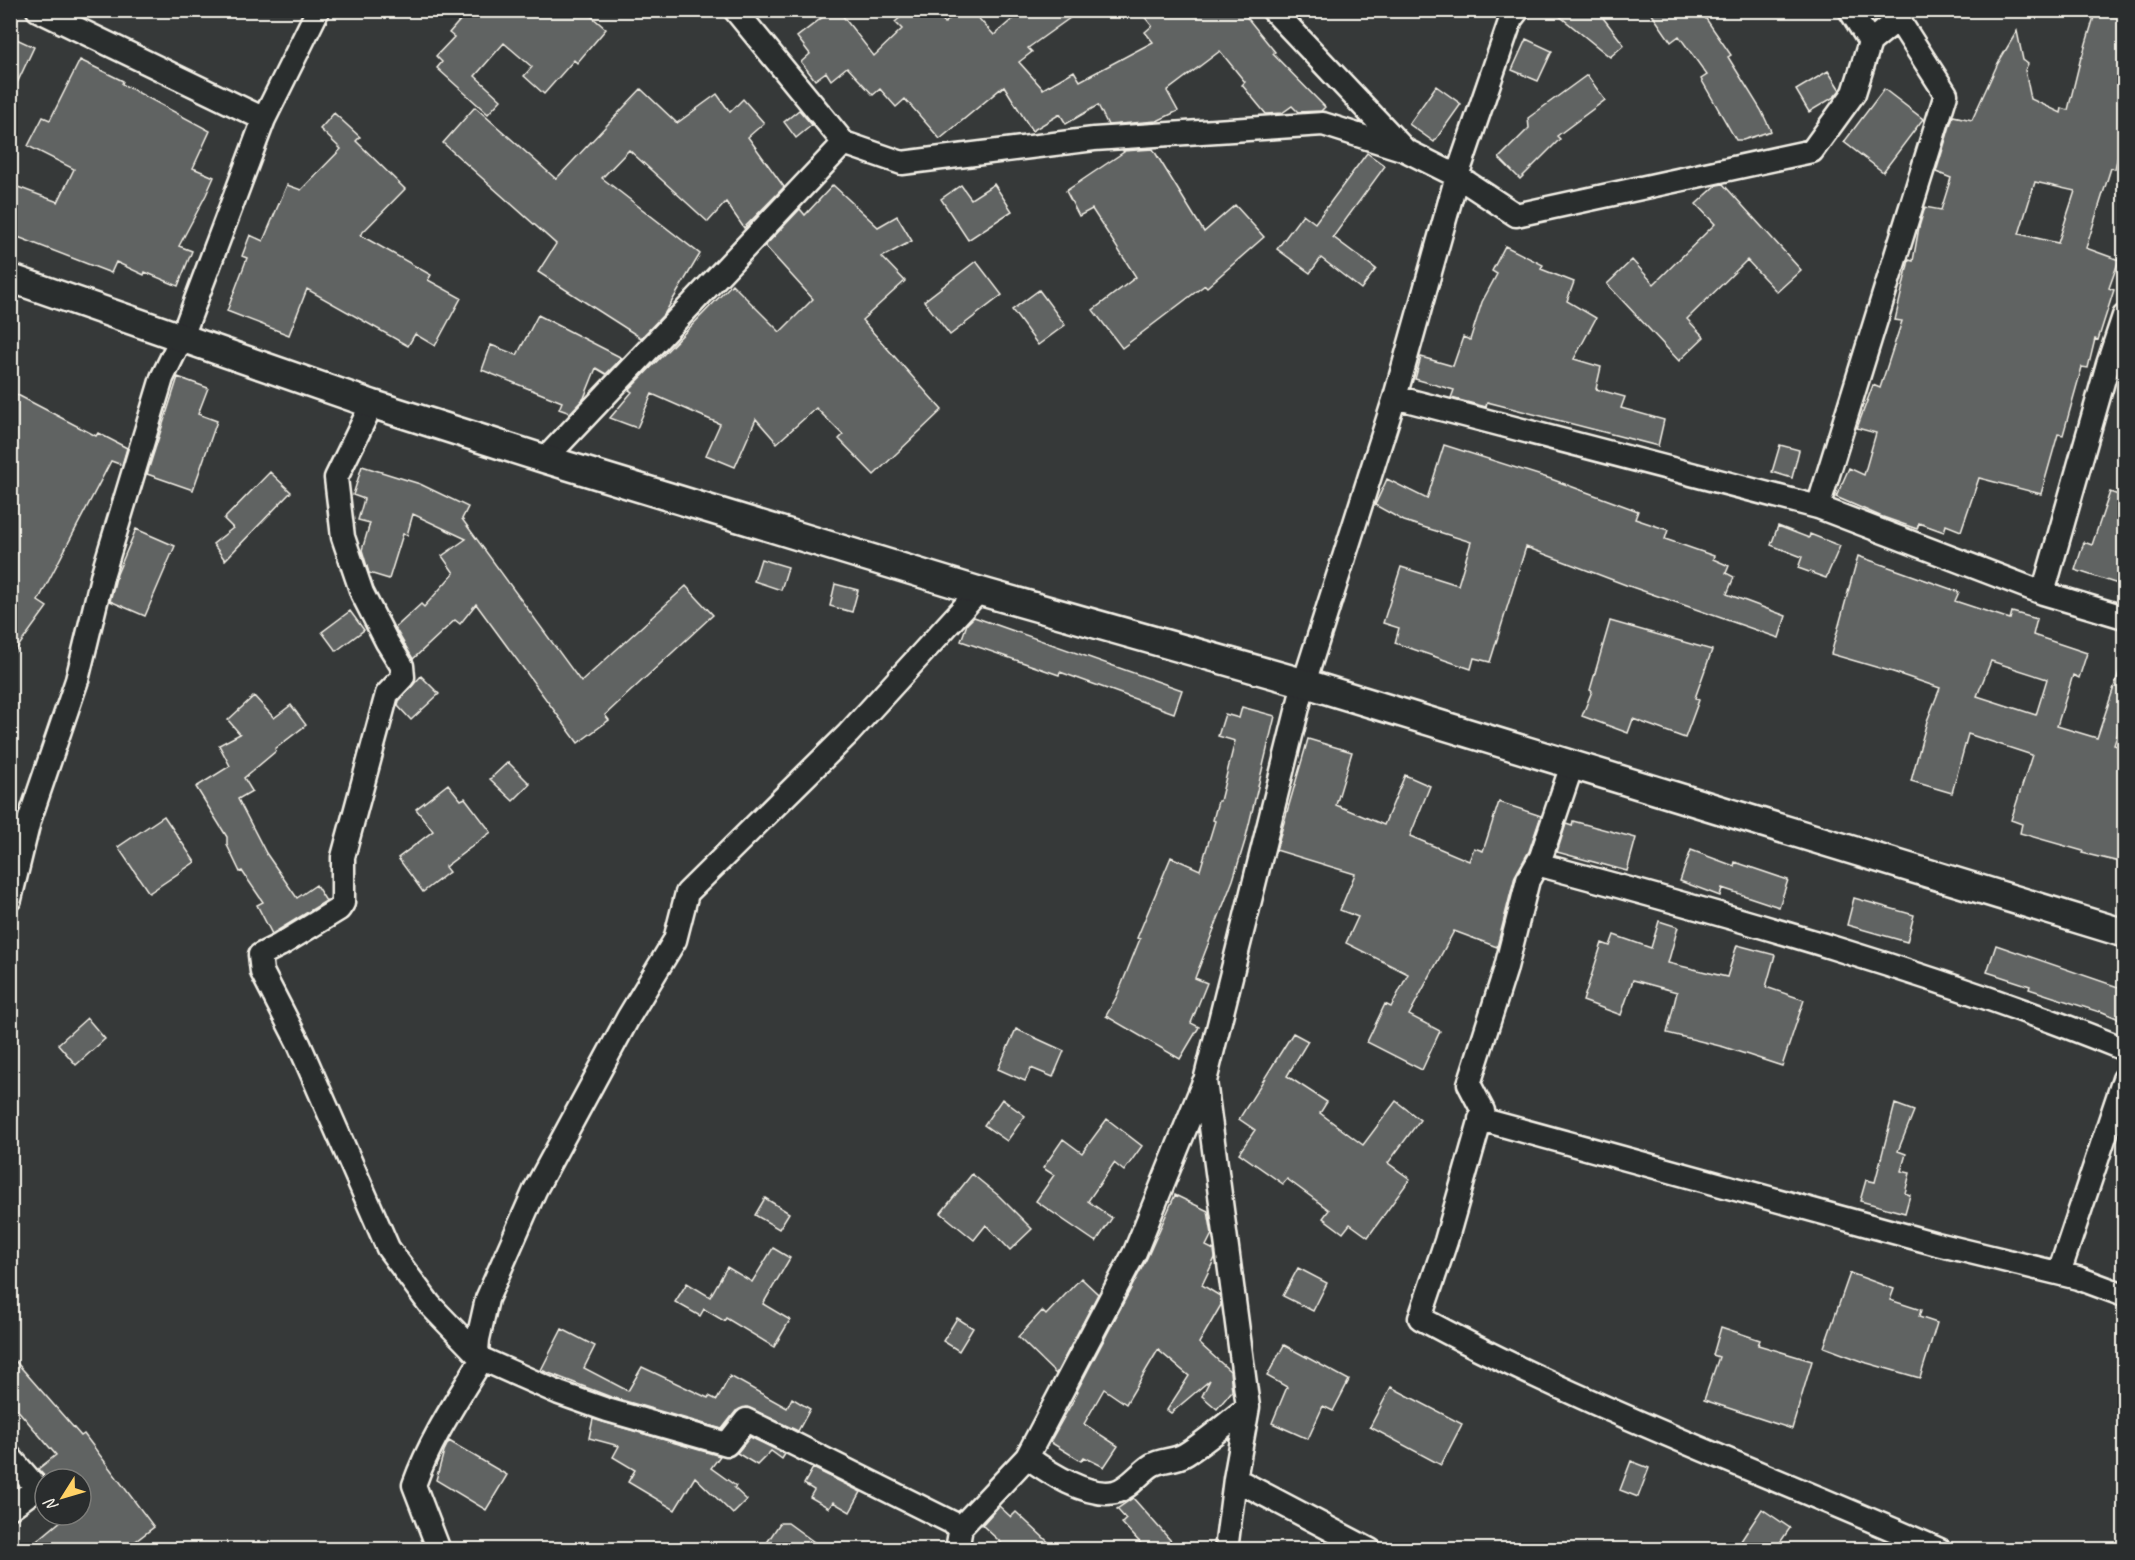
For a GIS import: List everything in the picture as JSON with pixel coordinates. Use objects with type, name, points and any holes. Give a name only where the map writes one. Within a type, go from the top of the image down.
[{"type":"street","points":[[38,10],[264,119]]},
{"type":"street","points":[[10,899],[29,821],[77,680],[103,573],[162,378],[182,337],[264,119],[318,10]]},
{"type":"street","points":[[735,10],[844,143],[902,163],[1095,139],[1323,124],[1405,150],[1457,176],[1516,215],[1812,151],[1854,93],[1870,42],[1906,15],[1946,94],[1818,507]]},
{"type":"street","points":[[1274,10],[1405,150]]},
{"type":"street","points":[[957,1550],[961,1527],[1027,1457],[1135,1252],[1205,1081],[1304,683],[1395,397],[1457,176],[1511,19],[1518,10]]},
{"type":"street","points":[[1850,10],[1870,42]]},
{"type":"street","points":[[545,459],[844,143]]},
{"type":"street","points":[[10,278],[372,404],[545,459],[980,591],[1304,683],[2124,933]]},
{"type":"street","points":[[2043,592],[2116,367],[2124,316]]},
{"type":"street","points":[[1395,397],[1818,507],[2043,592],[2124,617]]},
{"type":"street","points":[[372,404],[336,478],[343,537],[362,593],[381,633],[402,666],[403,677],[387,694],[343,857],[343,903],[339,909],[260,955],[262,972],[299,1044],[388,1248],[430,1305],[480,1357],[568,1397],[728,1444],[746,1420],[961,1527]]},
{"type":"street","points":[[480,1357],[477,1351],[478,1339],[487,1299],[535,1190],[628,1018],[675,940],[687,893],[848,734],[980,591]]},
{"type":"street","points":[[1572,765],[1537,864],[1528,880],[1505,971],[1469,1084],[1483,1111],[1446,1241],[1420,1318],[1470,1345],[1689,1444],[1940,1550]]},
{"type":"street","points":[[1537,864],[1669,899],[1866,958],[2040,1015],[2124,1049]]},
{"type":"street","points":[[2059,1273],[2124,1079]]},
{"type":"street","points":[[1205,1081],[1248,1407],[1235,1479],[1226,1550]]},
{"type":"street","points":[[1480,1119],[1937,1244],[2078,1278],[2124,1295]]},
{"type":"street","points":[[439,1550],[414,1485],[423,1460],[480,1357]]},
{"type":"street","points":[[1027,1457],[1046,1471],[1078,1486],[1098,1492],[1115,1492],[1135,1481],[1151,1466],[1185,1455],[1248,1407]]},
{"type":"street","points":[[10,1457],[37,1488],[10,1508]]},
{"type":"street","points":[[1235,1479],[1370,1550]]},
{"type":"building","points":[[469,10],[584,10],[606,29],[577,63],[574,60],[544,94],[524,76],[532,67],[504,43],[475,76],[501,100],[488,114],[437,68],[442,62],[436,56],[454,37],[449,33]]},
{"type":"building","points":[[832,10],[838,10],[874,56],[902,29],[895,22],[909,10],[934,10],[945,23],[959,10],[971,10],[994,35],[1023,10],[1081,10],[1028,48],[1032,52],[1019,62],[1043,89],[1074,71],[1080,81],[1153,42],[1145,32],[1152,26],[1139,10],[1241,10],[1275,52],[1273,54],[1325,107],[1321,111],[1298,112],[1292,106],[1282,113],[1266,114],[1242,85],[1245,82],[1220,51],[1167,91],[1178,111],[1157,121],[1108,125],[1098,105],[1066,124],[1060,114],[1032,131],[1004,86],[940,139],[905,99],[896,107],[880,89],[873,95],[847,67],[831,80],[826,72],[815,80],[801,62],[810,54],[797,37]]},
{"type":"building","points":[[1552,10],[1597,10],[1624,45],[1610,57]]},
{"type":"building","points":[[1649,10],[1700,10],[1731,55],[1728,57],[1761,110],[1771,131],[1736,140],[1701,79],[1707,75],[1679,36],[1671,42]]},
{"type":"building","points":[[2096,10],[2124,10],[2124,130],[2115,169],[2111,168],[2086,248],[2119,260],[2109,288],[2114,290],[2098,340],[2095,339],[2088,368],[2082,367],[2063,435],[2058,434],[2041,494],[1979,478],[1961,531],[1946,525],[1944,532],[1919,523],[1917,529],[1836,497],[1849,468],[1864,475],[1876,433],[1857,428],[1873,385],[1880,388],[1902,321],[1895,320],[1909,260],[1913,261],[1925,207],[1941,210],[1951,178],[1936,172],[1953,116],[1972,120],[1998,63],[2017,31],[2023,60],[2028,64],[2025,70],[2031,99],[2061,113],[2062,108],[2068,110]],"holes":[[[2035,182],[2075,191],[2058,243],[2019,234]]]},
{"type":"building","points":[[10,36],[34,47],[10,98]]},
{"type":"building","points":[[1526,39],[1552,51],[1538,81],[1512,70]]},
{"type":"building","points":[[80,60],[123,81],[122,84],[210,131],[193,168],[214,177],[179,246],[192,251],[178,286],[145,272],[144,275],[116,262],[111,273],[10,234],[10,184],[58,202],[74,169],[28,146],[43,117],[50,120]]},
{"type":"building","points":[[1828,71],[1840,90],[1834,97],[1809,112],[1796,90]]},
{"type":"building","points":[[1587,75],[1605,100],[1557,136],[1560,139],[1520,179],[1499,158],[1529,128],[1528,118]]},
{"type":"building","points":[[1436,86],[1461,104],[1434,142],[1409,124]]},
{"type":"building","points":[[641,89],[677,123],[717,94],[730,112],[743,99],[764,123],[748,137],[784,187],[744,228],[726,202],[708,222],[629,150],[602,178],[700,254],[665,313],[641,338],[538,272],[556,244],[443,143],[475,107],[556,179]]},
{"type":"building","points":[[1884,89],[1923,119],[1883,172],[1844,142]]},
{"type":"building","points":[[799,110],[812,125],[796,138],[784,122]]},
{"type":"building","points":[[334,113],[360,137],[356,141],[405,189],[360,235],[431,275],[428,280],[461,298],[435,346],[415,334],[408,346],[307,289],[289,335],[227,311],[247,258],[242,256],[250,235],[263,241],[287,185],[301,190],[341,149],[320,129]]},
{"type":"building","points":[[1153,149],[1204,232],[1235,205],[1264,237],[1207,287],[1205,285],[1122,348],[1093,310],[1136,277],[1092,209],[1079,216],[1066,191],[1123,151]]},
{"type":"building","points":[[1367,153],[1385,166],[1333,237],[1376,269],[1361,289],[1321,258],[1310,273],[1277,249],[1303,214],[1315,223]]},
{"type":"building","points":[[994,184],[1012,211],[968,240],[941,199],[961,185],[971,199]]},
{"type":"building","points":[[1723,184],[1801,270],[1777,292],[1747,260],[1687,319],[1704,337],[1679,361],[1607,284],[1632,260],[1654,284],[1715,224],[1696,204],[1717,185]]},
{"type":"building","points":[[833,185],[878,227],[897,216],[912,241],[882,257],[905,281],[862,320],[942,410],[874,475],[839,439],[843,435],[816,408],[777,443],[756,419],[735,467],[706,455],[720,424],[652,394],[637,428],[610,418],[632,392],[629,390],[732,284],[780,332],[813,299],[765,246],[800,209],[805,215]]},
{"type":"building","points":[[1505,246],[1543,265],[1541,269],[1574,282],[1567,301],[1596,318],[1574,359],[1601,367],[1596,389],[1625,397],[1621,408],[1664,420],[1658,446],[1487,402],[1486,407],[1451,398],[1454,390],[1415,379],[1421,357],[1453,366],[1463,337],[1470,340],[1482,302],[1497,274],[1492,271]]},
{"type":"building","points":[[976,261],[1002,295],[950,335],[924,301]]},
{"type":"building","points":[[1039,290],[1065,325],[1038,345],[1012,310]]},
{"type":"building","points":[[538,315],[622,358],[606,374],[596,368],[584,398],[570,413],[559,409],[562,402],[482,370],[491,345],[517,355]]},
{"type":"building","points":[[178,377],[208,388],[198,414],[217,421],[193,490],[147,474]]},
{"type":"building","points":[[10,391],[96,436],[98,433],[127,448],[122,465],[111,461],[38,601],[47,607],[10,658]]},
{"type":"building","points":[[1444,445],[1551,479],[1638,511],[1635,519],[1668,530],[1665,539],[1714,556],[1713,559],[1729,566],[1726,573],[1734,577],[1727,594],[1786,616],[1779,638],[1626,585],[1526,547],[1490,662],[1474,658],[1471,669],[1395,643],[1399,628],[1383,623],[1401,567],[1458,585],[1471,542],[1404,521],[1375,505],[1387,479],[1427,499]]},
{"type":"building","points":[[1780,445],[1799,450],[1792,478],[1772,472]]},
{"type":"building","points":[[362,466],[420,484],[468,507],[462,519],[581,682],[686,586],[713,615],[605,715],[609,720],[578,743],[476,604],[460,624],[455,620],[413,659],[395,628],[421,604],[424,607],[454,573],[442,556],[466,539],[413,514],[407,535],[403,534],[389,579],[369,573],[362,550],[370,523],[358,520],[364,499],[353,495]]},
{"type":"building","points":[[270,472],[291,492],[225,560],[213,544],[233,528],[224,519]]},
{"type":"building","points":[[2110,492],[2124,497],[2124,586],[2075,570],[2084,542],[2092,545]]},
{"type":"building","points":[[1778,526],[1809,538],[1810,534],[1840,546],[1826,578],[1798,568],[1802,557],[1771,545]]},
{"type":"building","points":[[136,529],[175,546],[145,616],[110,601],[117,574]]},
{"type":"building","points":[[1858,556],[1959,592],[1955,601],[2010,619],[2012,612],[2037,619],[2033,635],[2087,653],[2079,678],[2073,675],[2057,726],[2097,738],[2121,666],[2124,666],[2124,714],[2114,745],[2124,748],[2124,863],[2082,853],[2083,851],[2020,833],[2022,824],[2011,820],[2032,755],[1968,734],[1952,793],[1911,781],[1927,721],[1940,688],[1831,654]],"holes":[[[1991,661],[2047,679],[2036,715],[1977,696]]]},
{"type":"building","points":[[761,559],[788,567],[781,590],[754,581]]},
{"type":"building","points":[[835,584],[858,590],[852,612],[830,606]]},
{"type":"building","points":[[350,611],[364,630],[336,651],[322,632]]},
{"type":"building","points":[[974,617],[1182,690],[1174,713],[1060,672],[1059,675],[961,641],[967,624]]},
{"type":"building","points":[[1610,621],[1712,650],[1695,698],[1699,700],[1685,738],[1633,719],[1628,733],[1582,716],[1592,691],[1590,690]]},
{"type":"building","points":[[421,676],[439,694],[411,720],[398,706],[399,701]]},
{"type":"building","points":[[254,696],[274,718],[291,705],[306,725],[275,749],[276,751],[244,778],[252,791],[238,799],[266,853],[297,898],[316,885],[326,901],[272,934],[257,905],[263,902],[242,871],[240,872],[227,845],[227,837],[196,787],[230,766],[219,745],[240,734],[228,720]]},
{"type":"building","points":[[1242,707],[1275,716],[1245,841],[1233,880],[1195,978],[1207,983],[1191,1023],[1199,1027],[1180,1059],[1106,1016],[1117,996],[1140,939],[1137,938],[1171,857],[1200,870],[1235,741],[1218,736],[1225,714],[1239,718]]},
{"type":"building","points":[[1308,739],[1352,752],[1336,805],[1384,825],[1405,775],[1430,786],[1410,836],[1469,861],[1474,848],[1483,851],[1499,802],[1541,816],[1529,851],[1515,876],[1497,947],[1454,931],[1409,1015],[1440,1031],[1422,1070],[1367,1042],[1385,1004],[1391,1007],[1408,974],[1346,943],[1358,917],[1340,910],[1355,874],[1276,850]]},
{"type":"building","points":[[508,762],[530,784],[513,801],[490,779]]},
{"type":"building","points":[[448,784],[461,800],[465,798],[491,832],[445,867],[449,872],[423,892],[398,858],[433,831],[416,809]]},
{"type":"building","points":[[164,816],[195,862],[149,893],[118,847]]},
{"type":"building","points":[[1573,821],[1636,838],[1627,871],[1557,852],[1566,824],[1572,826]]},
{"type":"building","points":[[1691,850],[1734,866],[1735,862],[1788,880],[1779,907],[1722,888],[1720,896],[1680,881]]},
{"type":"building","points":[[1854,898],[1914,915],[1907,942],[1847,925]]},
{"type":"building","points":[[1659,921],[1678,927],[1668,963],[1727,977],[1737,945],[1775,955],[1766,987],[1804,1000],[1782,1066],[1724,1047],[1667,1033],[1677,992],[1633,980],[1621,1015],[1583,1001],[1602,943],[1610,946],[1614,935],[1651,948]]},
{"type":"building","points":[[1996,945],[2124,989],[2124,1021],[2100,1011],[2029,989],[2030,986],[1987,972]]},
{"type":"building","points":[[87,1018],[105,1039],[76,1065],[58,1044]]},
{"type":"building","points":[[1016,1029],[1064,1051],[1053,1077],[1031,1068],[1025,1081],[998,1069]]},
{"type":"building","points":[[1293,1033],[1308,1041],[1287,1076],[1327,1102],[1320,1113],[1363,1145],[1396,1101],[1420,1120],[1388,1163],[1410,1179],[1368,1237],[1350,1224],[1343,1233],[1323,1218],[1329,1210],[1287,1179],[1283,1184],[1239,1153],[1255,1130],[1239,1119]]},
{"type":"building","points":[[1002,1099],[1025,1116],[1007,1141],[984,1125]]},
{"type":"building","points":[[1895,1104],[1914,1111],[1898,1151],[1906,1154],[1901,1171],[1910,1173],[1905,1193],[1910,1195],[1905,1213],[1860,1201],[1866,1180],[1875,1182]]},
{"type":"building","points":[[1107,1119],[1142,1146],[1124,1171],[1114,1163],[1088,1201],[1112,1218],[1096,1242],[1036,1201],[1054,1175],[1043,1168],[1063,1139],[1082,1153]]},
{"type":"building","points":[[972,1174],[999,1196],[1032,1229],[1010,1250],[986,1225],[974,1240],[941,1213]]},
{"type":"building","points":[[1175,1195],[1208,1211],[1212,1234],[1206,1246],[1214,1250],[1215,1258],[1202,1285],[1220,1296],[1221,1305],[1199,1343],[1230,1371],[1232,1391],[1217,1409],[1202,1396],[1210,1380],[1171,1413],[1167,1410],[1189,1376],[1158,1350],[1126,1404],[1104,1389],[1084,1424],[1118,1446],[1104,1467],[1084,1457],[1081,1461],[1050,1442],[1147,1258]]},
{"type":"building","points":[[765,1198],[789,1213],[779,1229],[755,1215]]},
{"type":"building","points":[[773,1248],[790,1258],[763,1304],[790,1320],[774,1347],[726,1318],[724,1321],[704,1309],[700,1316],[675,1302],[687,1283],[710,1297],[727,1267],[752,1282]]},
{"type":"building","points":[[1298,1268],[1327,1283],[1313,1311],[1283,1296]]},
{"type":"building","points":[[1850,1273],[1894,1289],[1890,1300],[1921,1310],[1919,1317],[1937,1323],[1920,1378],[1867,1363],[1824,1347]]},
{"type":"building","points":[[1081,1278],[1098,1294],[1056,1374],[1018,1337],[1042,1311],[1046,1315]]},
{"type":"building","points":[[957,1318],[973,1328],[959,1351],[943,1341]]},
{"type":"building","points":[[1721,1327],[1760,1340],[1758,1345],[1812,1361],[1792,1429],[1704,1400],[1719,1357],[1713,1355]]},
{"type":"building","points":[[562,1329],[595,1346],[584,1368],[628,1391],[642,1367],[708,1398],[709,1396],[717,1400],[730,1376],[787,1408],[792,1398],[810,1409],[798,1431],[747,1407],[736,1411],[722,1429],[611,1397],[541,1370]]},
{"type":"building","points":[[1284,1345],[1349,1380],[1333,1411],[1323,1406],[1308,1439],[1272,1423],[1287,1387],[1267,1376]]},
{"type":"building","points":[[10,1355],[81,1436],[84,1434],[154,1527],[124,1550],[26,1550],[54,1527],[93,1527],[93,1467],[41,1467],[56,1455],[10,1401]]},
{"type":"building","points":[[1391,1387],[1462,1424],[1441,1465],[1370,1427]]},
{"type":"building","points":[[593,1419],[720,1456],[711,1468],[736,1486],[734,1488],[747,1500],[733,1514],[695,1477],[675,1510],[628,1482],[635,1470],[613,1457],[619,1446],[589,1438]]},
{"type":"building","points":[[750,1437],[785,1454],[782,1459],[771,1451],[757,1465],[737,1453]]},
{"type":"building","points":[[449,1441],[507,1475],[486,1510],[436,1480]]},
{"type":"building","points":[[1631,1461],[1649,1468],[1638,1497],[1620,1490]]},
{"type":"building","points":[[813,1468],[861,1492],[850,1512],[833,1502],[829,1508],[810,1497],[814,1490],[804,1484]]},
{"type":"building","points":[[1133,1498],[1179,1550],[1147,1550],[1122,1523],[1126,1519],[1117,1509]]},
{"type":"building","points":[[999,1506],[1011,1517],[1016,1512],[1057,1550],[1009,1550],[982,1525]]},
{"type":"building","points":[[1762,1509],[1790,1528],[1775,1550],[1735,1550]]},
{"type":"building","points":[[780,1523],[788,1523],[825,1550],[762,1550]]}]
